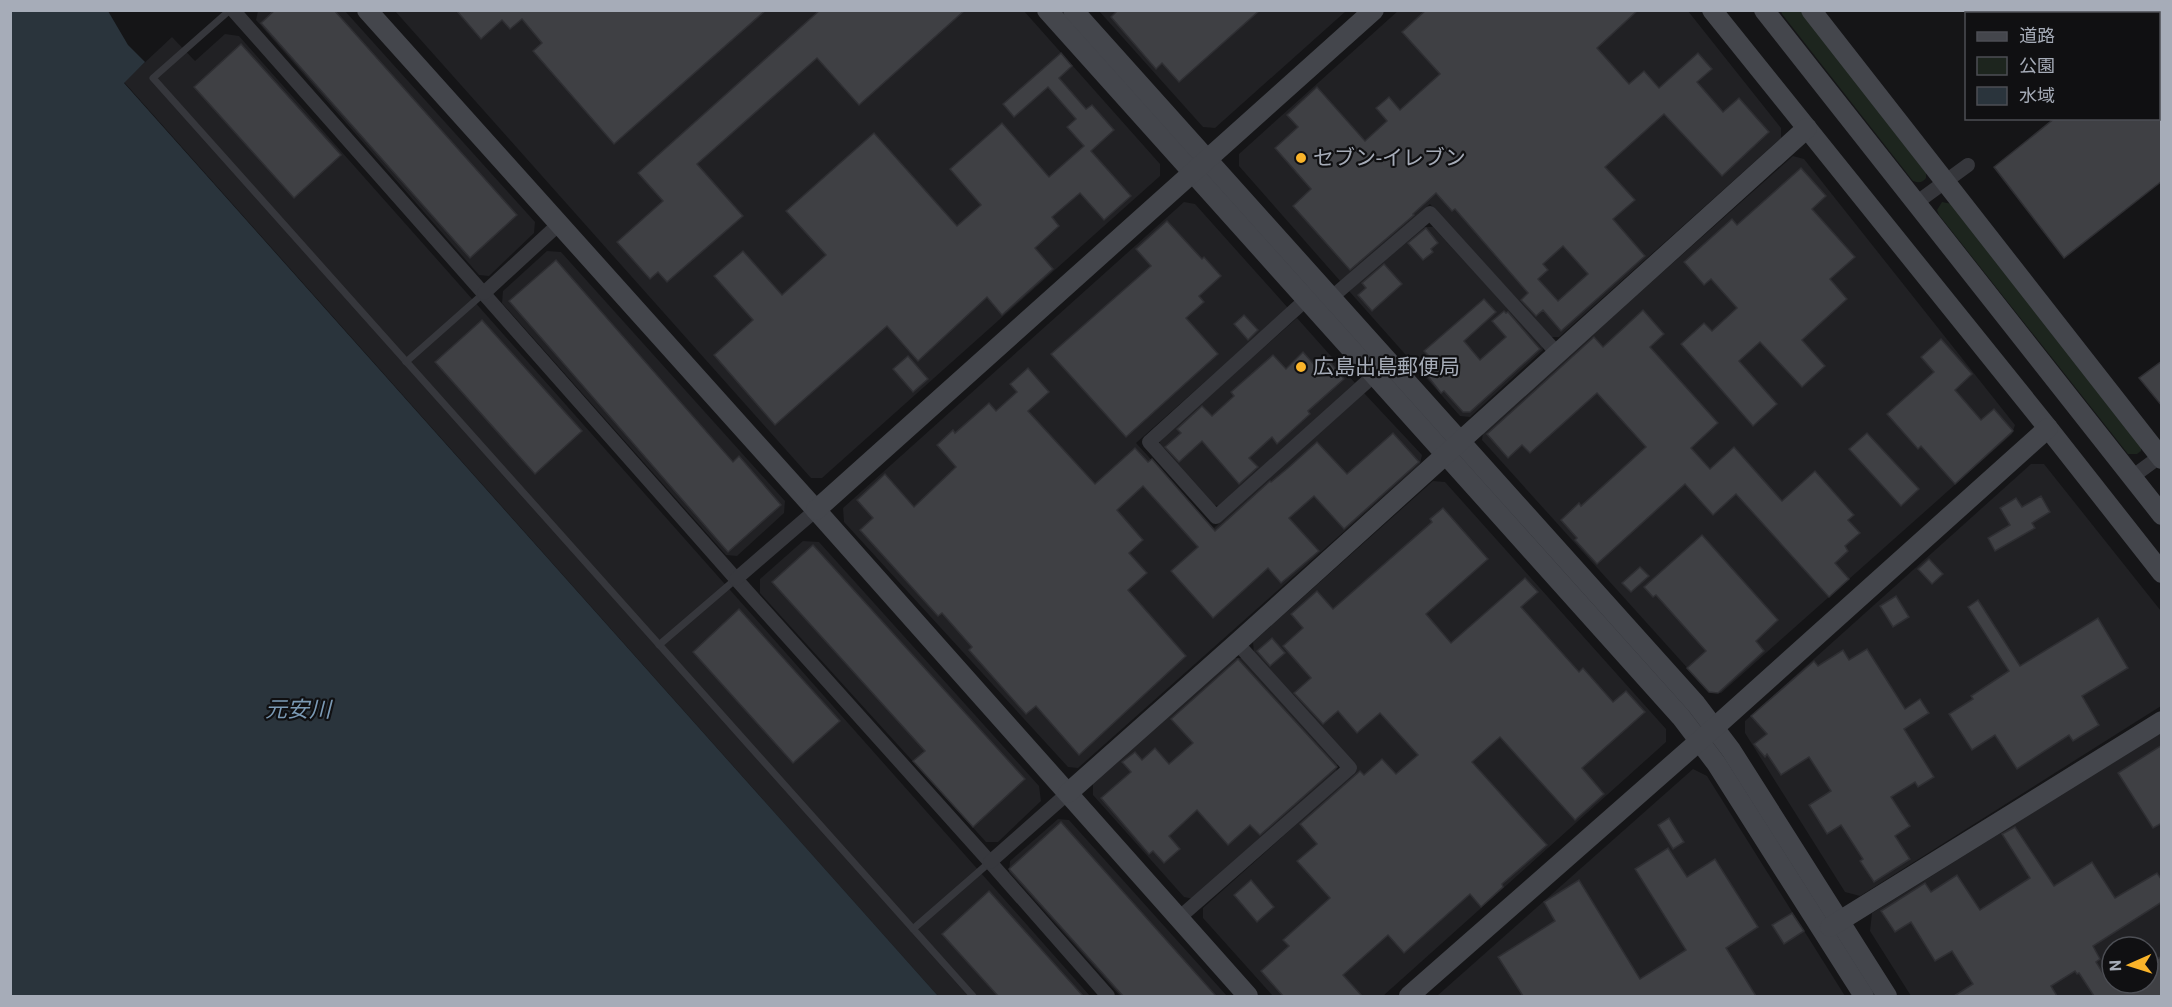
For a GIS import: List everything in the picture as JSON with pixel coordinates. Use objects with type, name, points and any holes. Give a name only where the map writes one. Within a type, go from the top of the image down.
[{"type":"street","points":[[231,10],[1108,996]]},
{"type":"street","points":[[367,10],[1180,917],[1248,996]]},
{"type":"street","points":[[1047,10],[1193,175],[1319,299],[1453,447],[1688,695],[1707,734],[1731,750],[1831,927],[1864,996]]},
{"type":"street","points":[[1073,10],[1208,161],[1319,299]]},
{"type":"street","points":[[736,579],[1193,175],[1374,10]]},
{"type":"street","points":[[1712,10],[2049,428],[2162,573]]},
{"type":"street","points":[[1764,10],[2162,515]]},
{"type":"street","points":[[1811,10],[2161,457],[2132,477]]},
{"type":"street","points":[[990,862],[1237,643],[1808,128]]},
{"type":"street","points":[[1916,203],[1968,165]]},
{"type":"street","points":[[1382,368],[1216,517],[1149,442],[1319,299],[1430,213],[1557,353]]},
{"type":"street","points":[[484,293],[559,224]]},
{"type":"street","points":[[1409,996],[1707,734],[2049,428]]},
{"type":"street","points":[[1180,917],[1350,768],[1237,643]]},
{"type":"street","points":[[1831,927],[2162,721]]},
{"type":"street","points":[[1831,927],[1887,996]]},
{"type":"lane","points":[[231,10],[153,78],[973,996]]},
{"type":"lane","points":[[406,362],[484,293]]},
{"type":"lane","points":[[659,645],[736,579]]},
{"type":"lane","points":[[913,929],[990,862]]},
{"type":"shaded area","points":[[1399,10],[1688,11],[1781,128],[1781,138],[1559,337],[1551,337],[1430,204],[1341,282],[1239,166],[1239,154]]},
{"type":"shaded area","points":[[258,11],[345,11],[535,222],[534,233],[489,276],[479,275],[256,20]]},
{"type":"shaded area","points":[[395,11],[1024,11],[1160,164],[1160,176],[822,478],[811,478]]},
{"type":"shaded area","points":[[1099,11],[1346,11],[1215,128],[1203,127]]},
{"type":"shaded area","points":[[225,34],[239,36],[1090,996],[938,996],[124,82],[172,37],[195,61]]},
{"type":"shaded area","points":[[1793,156],[1804,159],[2015,425],[2012,434],[1721,693],[1709,692],[1482,440],[1483,432]]},
{"type":"shaded area","points":[[1184,202],[1195,204],[1288,308],[1136,443],[1214,528],[1364,393],[1422,455],[1420,464],[1078,768],[1068,767],[844,522],[843,508]]},
{"type":"shaded area","points":[[1422,227],[1433,227],[1542,345],[1543,350],[1470,417],[1460,416],[1349,291]]},
{"type":"shaded area","points":[[547,251],[561,252],[785,501],[784,513],[737,556],[726,555],[502,303],[503,291]]},
{"type":"shaded area","points":[[1297,318],[1355,383],[1219,506],[1211,505],[1160,448],[1160,440]]},
{"type":"shaded area","points":[[2031,464],[2044,464],[2161,611],[2161,706],[1860,896],[1845,892],[1745,733],[1745,721]]},
{"type":"shaded area","points":[[1433,481],[1445,482],[1666,729],[1666,742],[1383,996],[1273,996],[1203,918],[1203,908],[1357,770],[1254,654],[1253,642]]},
{"type":"shaded area","points":[[803,541],[819,542],[1039,786],[1041,801],[998,842],[986,842],[760,593],[760,579]]},
{"type":"shaded area","points":[[1233,658],[1243,658],[1338,763],[1336,772],[1194,899],[1184,897],[1093,795],[1093,783]]},
{"type":"shaded area","points":[[2161,733],[2161,996],[1911,996],[1870,931],[1872,913]]},
{"type":"shaded area","points":[[1693,769],[1707,776],[1845,996],[1437,996]]},
{"type":"shaded area","points":[[1058,819],[1069,820],[1227,996],[1120,996],[1009,872],[1010,861]]},
{"type":"green space","points":[[1781,11],[1801,11],[1926,173],[1923,181],[1913,181]]},
{"type":"green space","points":[[1942,202],[1952,204],[2141,446],[2141,451],[2137,454],[2128,454],[1939,215],[1937,210]]},
{"type":"water","name":"元安川","points":[[10,11],[108,11],[128,45],[145,62],[124,83],[938,996],[11,996]]},
{"type":"building","points":[[275,10],[334,10],[517,215],[470,258],[261,23]]},
{"type":"building","points":[[456,10],[766,10],[614,144],[533,51],[542,43],[522,19],[510,29],[502,20],[481,39]]},
{"type":"building","points":[[820,10],[965,10],[859,105],[817,58],[697,164],[743,216],[667,282],[658,272],[650,279],[617,242],[663,201],[638,173]]},
{"type":"building","points":[[1118,10],[1260,10],[1179,82],[1162,63],[1156,69],[1111,17]]},
{"type":"building","points":[[1426,10],[1638,10],[1597,48],[1629,84],[1644,71],[1659,88],[1698,53],[1712,69],[1697,82],[1723,112],[1739,98],[1769,132],[1722,176],[1664,114],[1605,167],[1635,200],[1613,219],[1645,256],[1561,331],[1543,310],[1536,316],[1521,300],[1528,293],[1455,209],[1452,211],[1436,193],[1350,270],[1293,206],[1311,189],[1275,148],[1298,127],[1287,115],[1317,87],[1365,141],[1387,121],[1376,108],[1389,97],[1400,110],[1440,74],[1402,32]],"holes":[[[1563,246],[1588,274],[1558,301],[1538,279],[1548,270],[1543,264]]]},
{"type":"building","points":[[241,44],[341,155],[294,198],[194,87]]},
{"type":"building","points":[[1061,53],[1072,66],[1059,78],[1086,109],[1092,105],[1114,130],[1091,151],[1131,196],[1104,220],[1080,193],[1052,217],[1059,226],[1035,248],[1053,269],[1002,315],[987,297],[918,361],[887,326],[775,425],[714,355],[753,320],[714,276],[743,251],[782,295],[826,255],[786,211],[874,133],[957,226],[981,205],[950,169],[1002,123],[1049,177],[1084,146],[1067,127],[1076,119],[1048,87],[1014,117],[1003,104]]},
{"type":"building","points":[[2162,118],[2162,181],[2064,258],[1994,167],[2053,120],[2160,120]]},
{"type":"building","points":[[1801,168],[1826,196],[1812,209],[1855,257],[1830,279],[1847,299],[1802,340],[1825,366],[1802,387],[1760,342],[1739,361],[1777,404],[1753,426],[1681,344],[1704,323],[1712,331],[1737,308],[1711,279],[1704,285],[1684,262],[1732,219],[1737,225]]},
{"type":"building","points":[[1167,221],[1221,276],[1199,296],[1204,302],[1186,318],[1218,354],[1126,437],[1051,354],[1151,266],[1136,249]]},
{"type":"building","points":[[1426,228],[1438,243],[1431,249],[1433,252],[1423,260],[1408,243]]},
{"type":"building","points":[[556,260],[733,462],[739,456],[781,505],[728,552],[509,301]]},
{"type":"building","points":[[1384,264],[1402,284],[1372,311],[1358,295],[1366,288],[1362,283]]},
{"type":"building","points":[[1484,299],[1496,312],[1464,341],[1480,360],[1506,337],[1492,321],[1504,311],[1508,312],[1540,349],[1470,412],[1463,412],[1444,391],[1441,393],[1419,365],[1429,356],[1424,351]]},
{"type":"building","points":[[1643,310],[1664,334],[1650,347],[1718,423],[1691,448],[1710,469],[1734,447],[1782,501],[1815,471],[1854,515],[1848,520],[1860,533],[1845,546],[1848,551],[1835,563],[1849,579],[1829,597],[1736,494],[1713,515],[1685,484],[1597,564],[1575,540],[1577,538],[1561,520],[1579,503],[1581,506],[1646,447],[1597,393],[1530,453],[1522,445],[1508,458],[1487,434],[1594,337],[1603,347]]},
{"type":"building","points":[[1244,315],[1258,330],[1248,340],[1234,324]]},
{"type":"building","points":[[482,320],[582,431],[535,474],[435,362]]},
{"type":"building","points":[[1941,339],[1972,374],[1955,390],[1981,420],[1994,409],[2013,431],[1955,484],[1921,446],[1918,449],[1887,414],[1934,372],[1921,357]]},
{"type":"building","points":[[1303,352],[1318,369],[1328,360],[1344,379],[1308,411],[1310,414],[1277,444],[1272,437],[1249,458],[1258,467],[1239,484],[1202,441],[1179,462],[1165,447],[1181,433],[1177,429],[1202,406],[1212,416],[1234,396],[1231,392],[1273,355],[1286,369]]},
{"type":"building","points":[[908,356],[928,379],[913,392],[893,369]]},
{"type":"building","points":[[2162,361],[2162,406],[2139,378]]},
{"type":"building","points":[[1028,368],[1049,392],[1028,411],[1095,484],[1135,448],[1148,462],[1152,459],[1215,531],[1317,442],[1347,474],[1393,433],[1419,462],[1344,529],[1314,496],[1289,518],[1319,551],[1281,583],[1268,568],[1213,618],[1171,571],[1198,547],[1143,486],[1117,510],[1143,540],[1129,553],[1147,573],[1128,590],[1186,656],[1079,755],[1036,706],[1026,714],[969,650],[972,647],[942,613],[938,616],[860,530],[873,518],[857,500],[885,474],[914,507],[956,467],[937,445],[953,430],[955,433],[989,403],[996,411],[1017,392],[1010,384]]},
{"type":"building","points":[[1867,433],[1919,489],[1901,506],[1849,449]]},
{"type":"building","points":[[2041,496],[2050,512],[2032,523],[2035,528],[1995,551],[1988,538],[2010,525],[2000,508],[2016,498],[2022,507]]},
{"type":"building","points":[[1443,508],[1488,559],[1426,614],[1451,643],[1525,578],[1538,592],[1521,607],[1579,672],[1583,668],[1613,702],[1626,691],[1645,712],[1582,768],[1604,794],[1575,820],[1500,737],[1472,762],[1547,845],[1502,884],[1503,887],[1481,907],[1470,894],[1404,953],[1388,935],[1343,975],[1362,996],[1283,996],[1261,971],[1289,946],[1283,940],[1330,898],[1297,861],[1317,844],[1300,824],[1360,771],[1364,775],[1382,759],[1396,774],[1418,755],[1380,713],[1357,733],[1338,711],[1323,724],[1294,693],[1311,678],[1283,646],[1303,628],[1291,614],[1317,591],[1333,609],[1432,522],[1430,519]]},
{"type":"building","points":[[1702,535],[1778,620],[1756,641],[1764,651],[1718,693],[1709,692],[1687,668],[1706,651],[1656,595],[1653,597],[1644,587]]},
{"type":"building","points":[[813,545],[1025,779],[973,827],[913,761],[925,751],[772,582]]},
{"type":"building","points":[[1929,559],[1943,574],[1932,584],[1918,569]]},
{"type":"building","points":[[1640,567],[1649,576],[1631,592],[1622,583]]},
{"type":"building","points":[[1896,596],[1909,617],[1893,627],[1880,606]]},
{"type":"building","points":[[1978,600],[2020,666],[2098,618],[2128,668],[2082,696],[2099,725],[2073,741],[2069,735],[2017,769],[1995,735],[1972,750],[1949,714],[1973,699],[1971,696],[2009,671],[1968,607]]},
{"type":"building","points":[[739,609],[840,721],[793,763],[693,652]]},
{"type":"building","points":[[1272,638],[1285,653],[1270,666],[1257,651]]},
{"type":"building","points":[[1867,649],[1905,709],[1920,699],[1929,713],[1904,729],[1934,777],[1918,787],[1915,782],[1891,797],[1910,826],[1895,836],[1910,859],[1874,882],[1860,861],[1863,859],[1841,825],[1827,834],[1809,805],[1831,791],[1809,757],[1781,775],[1767,754],[1765,757],[1754,744],[1767,734],[1751,716],[1814,661],[1818,666],[1843,650],[1849,660]]},
{"type":"building","points":[[1238,659],[1337,767],[1260,835],[1250,825],[1228,845],[1197,810],[1169,836],[1180,849],[1164,863],[1153,851],[1149,854],[1101,798],[1131,772],[1122,762],[1135,752],[1142,760],[1155,748],[1169,764],[1193,743],[1171,719]]},
{"type":"building","points":[[2162,745],[2162,823],[2153,828],[2118,773]]},
{"type":"building","points":[[1669,818],[1684,842],[1673,849],[1658,825]]},
{"type":"building","points":[[1061,822],[1216,996],[1123,996],[1009,869]]},
{"type":"building","points":[[2015,827],[2054,886],[2092,862],[2115,898],[2157,873],[2162,880],[2162,902],[2110,935],[2100,935],[2100,942],[2093,946],[2100,959],[2096,962],[2100,968],[2100,995],[2160,995],[2160,957],[2162,956],[2162,996],[2094,996],[2079,973],[2075,971],[2051,986],[2057,996],[1954,996],[1973,984],[1952,951],[1935,961],[1911,922],[1895,932],[1881,911],[1925,883],[1931,892],[1957,875],[1980,910],[2030,878],[2002,834]]},
{"type":"building","points":[[1668,848],[1687,877],[1715,859],[1758,927],[1726,948],[1756,996],[1523,996],[1498,957],[1555,921],[1544,902],[1579,880],[1640,979],[1686,950],[1635,869]]},
{"type":"building","points":[[1251,880],[1274,907],[1257,922],[1234,895]]},
{"type":"building","points":[[989,891],[1083,996],[998,996],[942,934]]},
{"type":"building","points":[[1792,913],[1804,931],[1784,944],[1772,925]]},
{"type":"place","name":"セブン-イレブン","points":[[1301,158]]},
{"type":"place","name":"広島出島郵便局","points":[[1301,367]]}]
